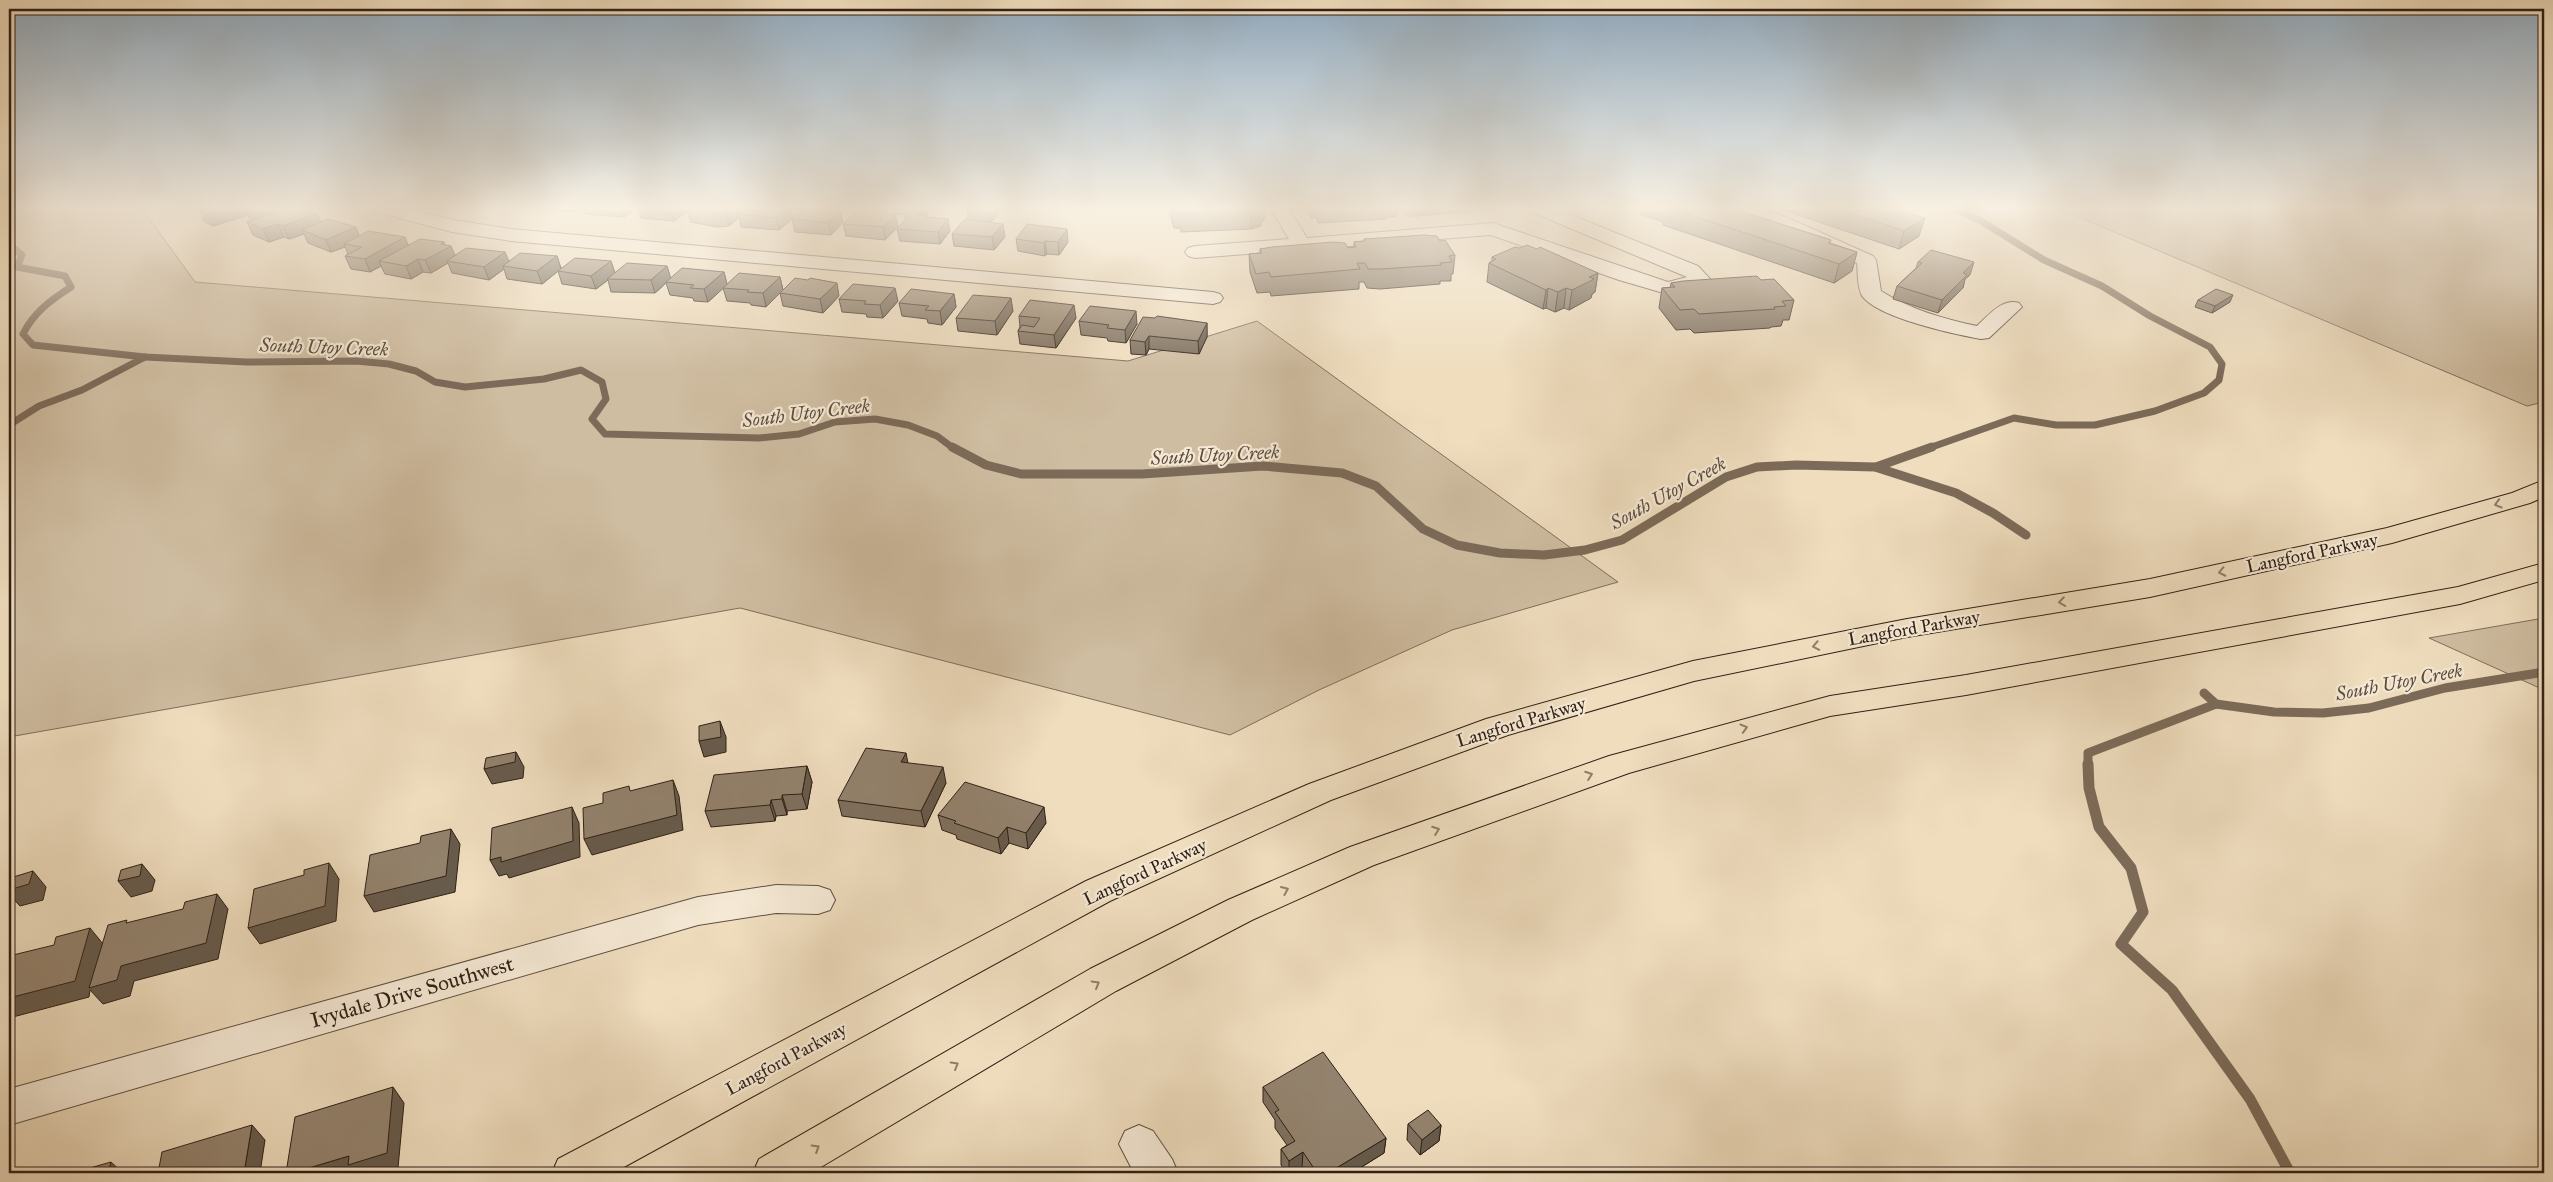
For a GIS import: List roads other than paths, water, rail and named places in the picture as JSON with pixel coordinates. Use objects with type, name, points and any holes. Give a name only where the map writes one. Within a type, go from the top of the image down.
[{"type":"highway","name":"Langford Parkway","points":[[573,1173],[1098,891],[1320,792],[1497,727],[1693,671],[1907,628],[2150,588],[2392,535],[2521,498],[2544,488]]},
{"type":"highway","points":[[774,1173],[914,1089],[1103,980],[1240,910],[1362,856],[1620,764],[1830,706],[1975,683],[2432,601],[2544,571]]},
{"type":"street","points":[[814,262],[1213,298]]},
{"type":"street","points":[[1587,262],[1667,288],[1701,280],[1691,270],[1672,262]]},
{"type":"street","points":[[1866,262],[1871,294],[1883,302],[1912,314],[1982,333],[2012,307]]},
{"type":"street","name":"Ivydale Drive Southwest","points":[[9,1107],[698,911],[776,899],[818,900]]},
{"type":"waterway","name":"South Utoy Creek","points":[[19,262],[17,267],[65,276],[71,287],[44,307],[27,326],[23,334],[33,345],[145,357]]},
{"type":"waterway","points":[[1929,448],[2014,418],[2056,425],[2095,425],[2155,411],[2204,393],[2219,380],[2222,364],[2210,347],[2150,316],[2102,286],[2049,262]]},
{"type":"waterway","points":[[9,425],[39,406],[82,390],[145,357]]},
{"type":"waterway","name":"South Utoy Creek","points":[[145,357],[247,362],[356,361],[389,364],[416,371],[435,382],[465,387],[544,379],[581,370],[602,382],[606,399],[592,419],[605,434],[759,438],[799,434],[835,422],[875,419],[908,425],[937,436],[953,448]]},
{"type":"waterway","name":"South Utoy Creek","points":[[952,447],[986,465],[1021,474],[1142,474],[1263,466],[1342,473],[1376,486],[1423,529],[1457,545],[1500,553],[1544,555],[1585,550],[1622,540],[1726,477],[1757,467],[1796,465],[1875,467],[1956,493],[1993,513],[2026,535]]},
{"type":"waterway","points":[[1876,467],[1932,447]]},
{"type":"waterway","name":"South Utoy Creek","points":[[2216,704],[2274,712],[2323,713],[2369,708],[2445,688],[2544,672]]},
{"type":"waterway","name":"South Utoy Creek","points":[[2204,693],[2216,704]]},
{"type":"waterway","points":[[2088,764],[2088,753],[2216,704]]},
{"type":"waterway","points":[[2088,764],[2089,788],[2099,827],[2131,868],[2143,912],[2121,944],[2172,990],[2250,1099],[2290,1173]]}]
